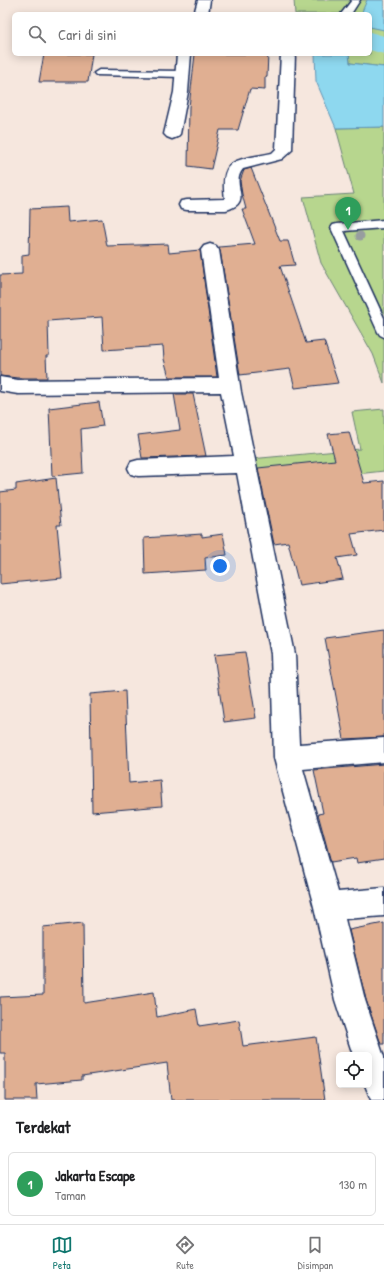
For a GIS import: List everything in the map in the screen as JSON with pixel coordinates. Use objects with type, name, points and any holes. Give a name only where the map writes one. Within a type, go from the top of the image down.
[{"type":"street","points":[[201,12],[204,0]]},
{"type":"street","points":[[172,134],[183,74],[184,56]]},
{"type":"street","points":[[188,205],[231,204],[233,201],[231,173],[233,169],[237,166],[277,156],[284,150],[288,56]]},
{"type":"street","points":[[210,250],[230,385],[283,654],[287,758],[328,907],[350,1000],[367,1052]]},
{"type":"street","points":[[0,384],[18,386],[230,385]]},
{"type":"street","points":[[138,468],[246,464]]},
{"type":"street","points":[[287,758],[384,750]]},
{"type":"street","points":[[328,907],[384,902]]},
{"type":"street","points":[[372,1065],[384,1094]]},
{"type":"lane","points":[[347,12],[356,0]]},
{"type":"lane","points":[[99,73],[183,74]]},
{"type":"lane","points":[[384,224],[337,228],[384,332]]},
{"type":"green space","points":[[294,0],[384,0],[384,67],[350,63],[349,56],[372,56],[372,12],[295,12]]},
{"type":"green space","points":[[384,127],[384,383],[373,354],[321,263],[303,197],[354,194],[336,128]]},
{"type":"green space","points":[[384,409],[384,471],[257,485],[250,459],[360,449],[352,412]]},
{"type":"water","points":[[367,0],[384,0],[384,30],[372,27],[372,12],[362,12]]},
{"type":"water","points":[[315,56],[349,56],[350,63],[384,67],[384,127],[336,128],[316,81]]},
{"type":"building","points":[[44,56],[92,56],[88,82],[39,82]]},
{"type":"building","points":[[195,56],[268,56],[265,90],[250,89],[238,130],[220,130],[211,169],[188,166],[189,107]]},
{"type":"building","points":[[251,168],[280,241],[288,241],[295,265],[280,266],[306,343],[324,341],[338,383],[295,388],[290,369],[240,375],[219,247],[255,244],[242,209],[246,209],[240,181],[244,170]]},
{"type":"building","points":[[67,207],[68,222],[102,219],[107,246],[168,244],[169,253],[200,250],[217,377],[169,377],[164,359],[163,346],[104,350],[102,317],[48,321],[49,356],[46,356],[47,378],[18,378],[0,376],[0,275],[22,274],[22,255],[29,254],[30,209]]},
{"type":"building","points":[[174,394],[193,394],[206,456],[142,458],[138,435],[180,430]]},
{"type":"building","points":[[99,402],[103,426],[81,429],[83,473],[52,476],[49,408]]},
{"type":"building","points":[[349,432],[364,483],[384,481],[384,530],[351,534],[357,555],[337,558],[343,579],[299,585],[288,542],[274,544],[258,468],[335,460],[328,434]]},
{"type":"building","points":[[56,478],[61,525],[57,525],[62,578],[0,584],[0,492],[16,490],[16,484]]},
{"type":"building","points":[[202,534],[202,537],[223,534],[227,555],[205,558],[206,570],[145,574],[144,538]]},
{"type":"building","points":[[384,630],[384,737],[344,739],[325,638]]},
{"type":"building","points":[[245,652],[256,718],[224,722],[214,655]]},
{"type":"building","points":[[125,691],[129,783],[160,780],[162,806],[92,812],[90,694]]},
{"type":"building","points":[[384,764],[384,859],[357,863],[356,858],[331,862],[318,814],[323,813],[314,770]]},
{"type":"building","points":[[83,923],[84,1003],[154,992],[157,1017],[196,1009],[199,1026],[239,1020],[243,1046],[316,1037],[325,1100],[171,1100],[167,1063],[82,1076],[82,1080],[36,1084],[37,1100],[5,1100],[5,1053],[0,1053],[0,997],[43,995],[43,927]]},
{"type":"building","points":[[384,923],[384,1044],[381,1044],[366,1000],[349,930]]},
{"type":"waterway","points":[[372,42],[384,45]]},
{"type":"place","name":"Jakarta Escape","points":[[348,230]]}]
